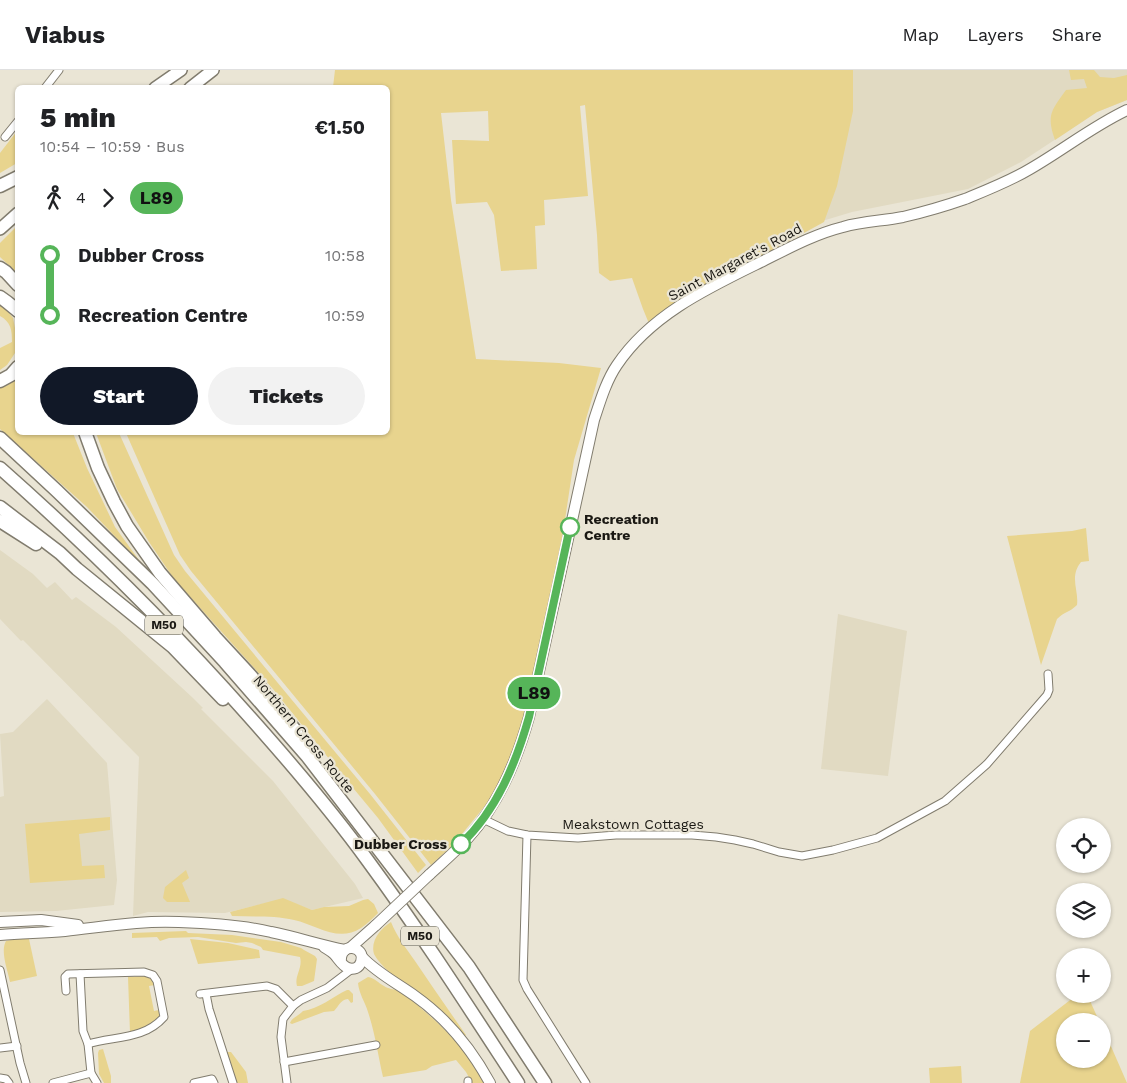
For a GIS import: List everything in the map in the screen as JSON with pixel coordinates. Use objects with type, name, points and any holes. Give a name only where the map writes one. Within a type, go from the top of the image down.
[{"type":"highway","points":[[159,85],[181,70]]},
{"type":"highway","points":[[194,85],[213,70]]},
{"type":"highway","points":[[0,186],[15,178]]},
{"type":"highway","points":[[0,229],[15,216]]},
{"type":"highway","points":[[0,268],[15,282]]},
{"type":"highway","points":[[0,297],[15,309]]},
{"type":"highway","points":[[0,381],[15,370]]},
{"type":"highway","points":[[78,435],[89,465],[116,518],[142,559],[174,599],[189,623]]},
{"type":"highway","points":[[86,435],[98,468],[114,502],[160,573],[295,730],[307,756]]},
{"type":"highway","name":"Northern Cross Route","points":[[0,438],[132,564],[189,623],[307,756],[469,967],[545,1083]]},
{"type":"highway","name":"M50","points":[[0,468],[84,545],[138,598],[211,674],[279,750],[316,794],[378,876],[448,976],[518,1083]]},
{"type":"highway","points":[[0,507],[60,553],[173,647],[316,794]]},
{"type":"highway","points":[[0,521],[77,569]]},
{"type":"main road","name":"Saint Margaret's Road","points":[[348,949],[468,838],[483,819],[506,782],[522,742],[529,717],[594,420],[616,365],[630,348],[659,320],[685,303],[752,266],[802,242],[844,226],[904,216],[962,200],[1030,170],[1108,119],[1127,110]]},
{"type":"main road","points":[[0,192],[15,183]]},
{"type":"main road","points":[[0,922],[41,920],[106,926]]},
{"type":"main road","points":[[0,934],[58,932],[106,926],[180,922],[234,926],[268,931],[323,946],[356,949],[378,972],[416,997],[441,1019],[476,1060],[490,1083]]},
{"type":"main road","name":"Saint Margaret's Road","points":[[361,955],[376,925]]},
{"type":"main road","points":[[323,946],[348,966],[378,972]]},
{"type":"main road","points":[[348,949],[341,955],[348,966]]},
{"type":"main road","points":[[348,966],[360,963],[361,955]]},
{"type":"street","points":[[47,85],[59,70]]},
{"type":"street","points":[[5,137],[15,125]]},
{"type":"street","name":"Meakstown Cottages","points":[[483,819],[508,831],[527,835],[578,838],[639,834],[699,835],[753,844],[779,852],[802,856],[833,850],[877,838],[945,801],[987,764],[1047,695],[1049,690],[1048,674]]},
{"type":"street","points":[[527,835],[523,980],[586,1083]]},
{"type":"street","points":[[287,1083],[281,1037],[283,1019],[292,1006],[300,1000],[327,988],[338,979],[348,966]]},
{"type":"street","points":[[0,970],[26,1083]]},
{"type":"street","points":[[66,991],[65,977],[68,974],[144,972],[153,975],[158,981],[164,1017],[158,1024],[138,1034],[88,1044]]},
{"type":"street","points":[[80,974],[83,1031],[88,1044],[92,1073],[97,1083]]},
{"type":"street","points":[[233,1083],[203,994],[268,986],[276,990],[292,1006]]},
{"type":"street","points":[[284,1062],[376,1045]]},
{"type":"street","points":[[0,1048],[16,1046]]},
{"type":"street","points":[[53,1083],[92,1073]]},
{"type":"street","points":[[0,1078],[6,1079],[10,1083]]},
{"type":"street","points":[[194,1083],[212,1079],[214,1083]]},
{"type":"shaded area","points":[[335,70],[853,70],[853,111],[837,186],[824,222],[764,255],[650,326],[632,278],[610,281],[599,273],[585,105],[580,106],[588,196],[544,200],[545,225],[535,226],[537,269],[501,271],[494,215],[487,202],[456,204],[452,140],[489,141],[488,111],[441,113],[451,200],[476,359],[559,363],[601,368],[574,460],[552,606],[511,762],[489,801],[453,845],[431,865],[375,794],[191,571],[180,555],[127,435],[390,435],[390,85],[333,85]]},
{"type":"shaded area","points":[[847,70],[1127,70],[1127,100],[1097,112],[1021,162],[968,189],[852,212],[819,222]]},
{"type":"shaded area","points":[[1069,70],[1094,70],[1100,77],[1114,78],[1127,75],[1127,100],[1097,112],[1055,140],[1051,118],[1057,103],[1066,90],[1087,88],[1084,79],[1071,80]]},
{"type":"shaded area","points":[[15,134],[15,164],[0,173],[0,153]]},
{"type":"shaded area","points":[[15,228],[15,271],[0,257],[0,243]]},
{"type":"shaded area","points":[[0,304],[2,304],[13,318],[15,353],[7,365],[0,370],[0,348],[12,342],[12,334],[7,321],[0,316]]},
{"type":"shaded area","points":[[15,380],[15,435],[74,435],[115,527],[144,567],[87,507],[0,429],[0,387],[8,385]]},
{"type":"shaded area","points":[[97,435],[120,435],[174,555],[185,571],[370,794],[426,865],[418,873],[378,818],[273,689],[174,579],[117,489]]},
{"type":"shaded area","points":[[1086,528],[1089,561],[1081,562],[1077,568],[1075,578],[1077,605],[1057,619],[1041,665],[1007,536],[1072,531]]},
{"type":"shaded area","points":[[0,550],[33,574],[47,588],[55,582],[72,600],[76,597],[116,627],[193,698],[203,708],[201,709],[273,781],[355,884],[363,898],[312,910],[283,899],[225,913],[148,912],[133,916],[139,757],[0,619]]},
{"type":"shaded area","points":[[838,614],[907,631],[888,776],[821,769]]},
{"type":"shaded area","points":[[47,699],[107,763],[117,880],[114,905],[56,911],[0,912],[0,797],[4,796],[0,734],[13,732]]},
{"type":"shaded area","points":[[110,817],[110,830],[79,834],[82,866],[104,865],[105,878],[30,883],[25,824]]},
{"type":"shaded area","points":[[186,870],[189,878],[182,883],[190,902],[167,902],[163,898],[165,887]]},
{"type":"shaded area","points":[[283,898],[312,910],[324,907],[349,906],[368,899],[374,904],[378,913],[361,928],[344,934],[328,932],[303,922],[286,918],[232,916],[230,912]]},
{"type":"shaded area","points":[[391,922],[396,933],[465,1036],[437,1007],[417,991],[397,979],[375,956],[373,949],[375,940],[380,931]]},
{"type":"shaded area","points":[[186,931],[188,933],[232,935],[281,942],[301,948],[317,959],[314,981],[297,986],[300,957],[263,950],[252,943],[236,943],[198,937],[169,938],[160,941],[157,937],[132,938],[132,933]]},
{"type":"shaded area","points":[[29,939],[37,976],[10,982],[4,955],[4,945],[6,941]]},
{"type":"shaded area","points":[[190,939],[228,943],[259,950],[260,958],[198,964]]},
{"type":"shaded area","points":[[143,976],[153,981],[155,985],[149,986],[154,1011],[159,1010],[160,1016],[150,1025],[130,1033],[128,977]]},
{"type":"shaded area","points":[[368,977],[405,995],[432,1018],[465,1053],[484,1083],[472,1083],[456,1060],[432,1066],[426,1070],[383,1077],[375,1036],[358,983]]},
{"type":"shaded area","points":[[347,990],[353,994],[353,1002],[351,1003],[348,999],[345,1000],[334,1011],[324,1012],[292,1024],[290,1023],[292,1019],[303,1011],[320,1005]]},
{"type":"shaded area","points":[[1066,1003],[1091,1003],[1095,1013],[1056,1013],[1056,1068],[1111,1068],[1111,1046],[1127,1083],[1020,1083],[1030,1031]]},
{"type":"shaded area","points":[[103,1049],[111,1076],[111,1083],[104,1083],[99,1074],[98,1053],[99,1050]]},
{"type":"shaded area","points":[[227,1052],[231,1052],[246,1072],[248,1083],[237,1083]]},
{"type":"shaded area","points":[[961,1066],[962,1083],[930,1083],[929,1068]]},
{"type":"bus line","name":"L89","points":[[461,844],[483,819],[506,782],[522,742],[570,527]]},
{"type":"place","name":"Recreation Centre","points":[[570,527]]},
{"type":"place","name":"Dubber Cross","points":[[461,844]]}]
